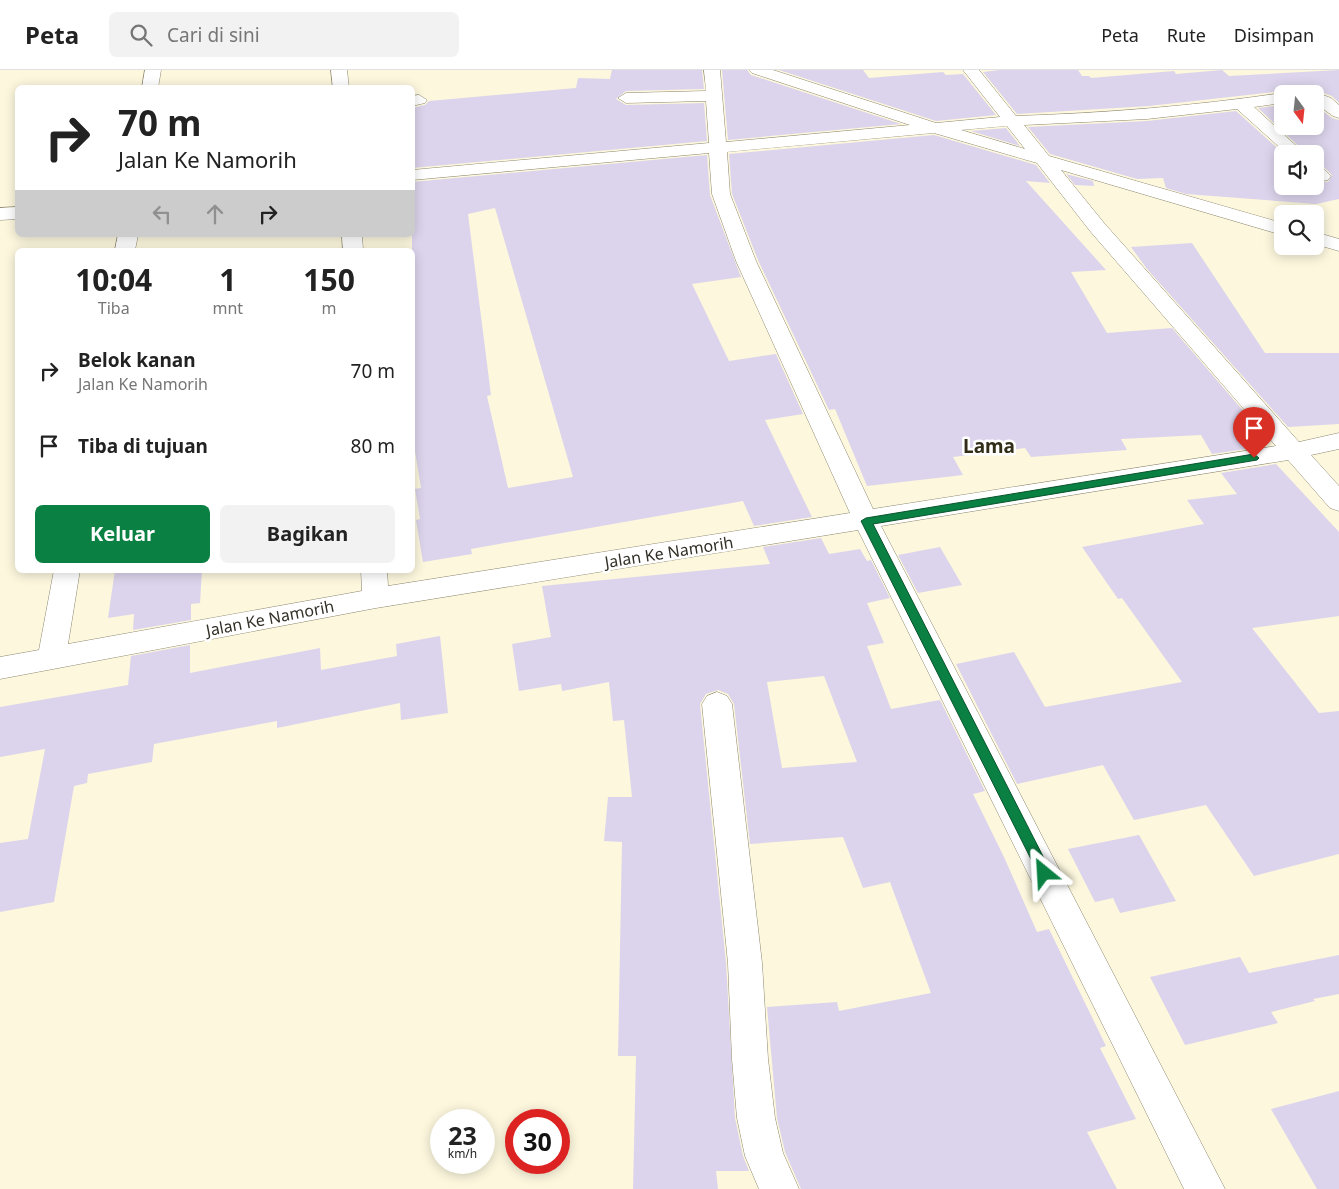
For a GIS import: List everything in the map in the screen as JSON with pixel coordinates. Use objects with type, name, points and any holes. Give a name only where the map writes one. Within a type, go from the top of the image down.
[{"type":"street","points":[[150,85],[153,70]]},
{"type":"street","points":[[339,70],[341,85]]},
{"type":"street","points":[[712,70],[712,96],[719,148],[721,194],[727,216],[746,261],[866,521],[1205,1189]]},
{"type":"street","points":[[756,70],[842,96],[938,129],[1274,227]]},
{"type":"street","points":[[971,70],[1097,227],[1292,451],[1339,502]]},
{"type":"street","points":[[626,98],[712,96]]},
{"type":"street","points":[[415,175],[1011,121],[1099,118],[1274,99]]},
{"type":"street","points":[[1324,101],[1339,113]]},
{"type":"street","points":[[1241,104],[1287,145]]},
{"type":"street","points":[[0,214],[15,213]]},
{"type":"street","points":[[1324,241],[1339,245]]},
{"type":"street","name":"Jalan Ke Namorih","points":[[0,668],[376,598],[866,521],[1292,451],[1339,441]]},
{"type":"street","points":[[51,659],[66,573]]},
{"type":"street","points":[[374,573],[376,598]]},
{"type":"street","points":[[717,704],[746,963],[750,1059],[756,1118],[764,1156],[779,1189]]},
{"type":"building","points":[[612,70],[702,70],[704,89],[626,91],[616,99],[626,105],[704,103],[707,141],[415,168],[415,107],[425,105],[429,101],[576,88],[578,78],[610,79]]},
{"type":"building","points":[[722,70],[747,70],[751,75],[901,124],[728,140]]},
{"type":"building","points":[[779,70],[863,70],[869,78],[943,72],[946,75],[963,74],[996,115],[936,121]]},
{"type":"building","points":[[1000,70],[1078,70],[1082,76],[1089,76],[1091,78],[1174,71],[1176,74],[1222,70],[1229,76],[1339,70],[1339,103],[1332,96],[1324,93],[1324,85],[1274,85],[1274,92],[1149,106],[1017,114],[983,72]]},
{"type":"building","points":[[1274,106],[1274,123],[1258,108]]},
{"type":"building","points":[[1236,111],[1274,145],[1274,195],[1324,195],[1324,182],[1328,182],[1332,175],[1324,167],[1324,145],[1297,145],[1287,135],[1324,135],[1324,112],[1332,118],[1339,120],[1339,199],[1316,204],[1186,194],[1166,188],[1163,178],[1137,179],[1050,154],[1028,127],[1147,121]]},
{"type":"building","points":[[1006,128],[1020,146],[971,131]]},
{"type":"building","points":[[934,135],[1036,165],[1050,183],[1026,181],[1106,270],[1071,272],[1107,333],[1172,328],[1258,428],[1244,429],[1260,447],[1212,454],[1201,435],[1121,439],[1127,450],[1031,457],[1025,448],[953,457],[963,475],[867,486],[835,409],[829,410],[758,260],[732,194],[729,154]]},
{"type":"building","points":[[707,155],[710,195],[741,277],[692,284],[729,361],[776,354],[803,414],[765,420],[812,517],[754,526],[743,501],[471,549],[472,554],[423,562],[416,520],[420,519],[415,489],[421,488],[415,451],[415,248],[412,248],[412,237],[415,237],[415,182]],"holes":[[[495,208],[573,477],[508,488],[487,396],[491,395],[468,214]]]},
{"type":"building","points":[[1066,174],[1093,181],[1094,186],[1075,185]]},
{"type":"building","points":[[1192,243],[1265,353],[1339,353],[1339,424],[1288,427],[1147,269],[1131,247]]},
{"type":"building","points":[[1276,464],[1339,532],[1339,616],[1252,628],[1319,713],[1339,711],[1339,854],[1254,876],[1206,805],[1134,820],[1103,765],[1017,784],[956,664],[1014,652],[1045,707],[1182,682],[1122,598],[1118,599],[1082,547],[1204,524],[1187,500],[1237,494],[1221,473]]},
{"type":"building","points":[[821,538],[829,554],[860,549],[867,561],[871,560],[890,598],[867,603],[884,643],[867,646],[891,709],[940,700],[985,791],[973,794],[1004,857],[1037,932],[1049,929],[1106,1046],[1100,1048],[1136,1119],[1087,1132],[1117,1189],[801,1189],[785,1152],[777,1118],[767,1007],[837,1002],[839,1011],[931,993],[890,882],[863,888],[843,837],[750,844],[734,704],[728,694],[718,690],[706,694],[700,704],[726,963],[735,1118],[743,1156],[749,1171],[716,1171],[718,1189],[633,1189],[636,1056],[618,1056],[622,842],[604,841],[608,797],[632,797],[624,720],[613,721],[609,682],[562,691],[561,684],[519,691],[512,644],[551,637],[542,586],[770,564],[763,547]],"holes":[[[824,676],[857,762],[782,768],[767,682]]]},
{"type":"building","points":[[940,547],[962,585],[918,593],[898,555]]},
{"type":"building","points":[[115,573],[202,573],[200,603],[191,604],[191,620],[133,630],[134,614],[108,618]]},
{"type":"building","points":[[440,636],[448,713],[401,720],[400,703],[277,728],[277,721],[154,744],[152,762],[88,774],[87,783],[74,786],[54,902],[0,912],[0,843],[28,839],[45,749],[0,757],[0,707],[128,685],[131,656],[190,645],[190,673],[320,648],[321,670],[397,656],[396,644]]},
{"type":"building","points":[[1139,835],[1176,901],[1120,913],[1113,898],[1095,902],[1068,849]]},
{"type":"building","points":[[1339,955],[1339,994],[1313,999],[1315,1001],[1271,1012],[1278,1023],[1185,1045],[1150,977],[1240,957],[1249,973]]},
{"type":"building","points":[[1339,1091],[1339,1189],[1317,1189],[1271,1109]]},
{"type":"district","name":"Lama","points":[[989,446]]},
{"type":"route","points":[[1044,873],[866,521],[1254,458]]}]
